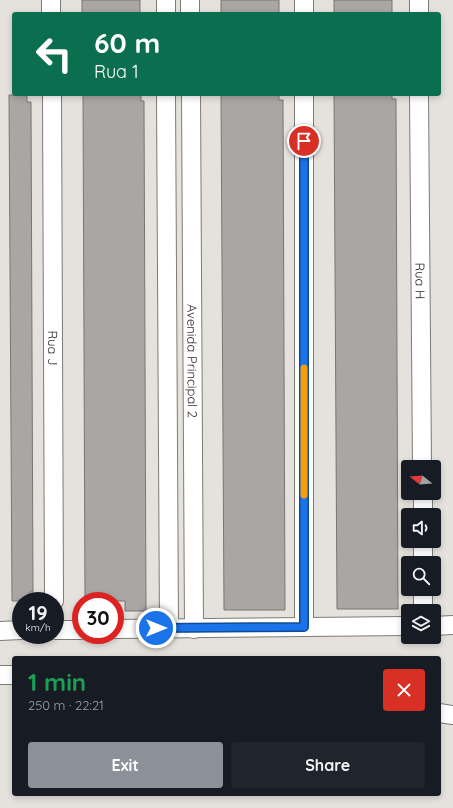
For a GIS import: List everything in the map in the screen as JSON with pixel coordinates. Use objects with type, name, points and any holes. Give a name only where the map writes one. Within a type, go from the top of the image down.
[{"type":"street","points":[[51,0],[51,12]]},
{"type":"street","points":[[166,0],[166,12]]},
{"type":"street","points":[[190,0],[190,12]]},
{"type":"street","points":[[304,0],[304,12]]},
{"type":"street","points":[[419,0],[419,12]]},
{"type":"street","name":"Rua J","points":[[52,96],[54,592]]},
{"type":"street","name":"Avenida Principal 2","points":[[166,96],[169,628]]},
{"type":"street","name":"Avenida Principal 2","points":[[191,96],[194,628]]},
{"type":"street","points":[[304,96],[304,627]]},
{"type":"street","name":"Rua H","points":[[419,96],[422,460]]},
{"type":"street","points":[[441,626],[453,625]]},
{"type":"street","points":[[124,629],[401,626]]},
{"type":"street","points":[[0,631],[12,630]]},
{"type":"street","points":[[0,675],[12,675]]},
{"type":"street","points":[[441,713],[453,715]]},
{"type":"building","points":[[82,0],[140,0],[140,12],[82,12]]},
{"type":"building","points":[[221,0],[279,0],[279,12],[221,12]]},
{"type":"building","points":[[334,0],[392,0],[392,12],[334,12]]},
{"type":"building","points":[[9,95],[27,96],[27,102],[31,102],[33,592],[12,592],[12,601]]},
{"type":"building","points":[[83,96],[141,96],[141,101],[144,101],[146,611],[125,611],[124,592],[85,592]]},
{"type":"building","points":[[221,96],[279,96],[279,100],[283,100],[285,610],[224,610]]},
{"type":"building","points":[[334,96],[392,96],[392,99],[396,99],[398,609],[337,609]]},
{"type":"slow traffic","points":[[304,368],[304,495]]},
{"type":"route","points":[[156,628],[304,627],[304,141]]}]
